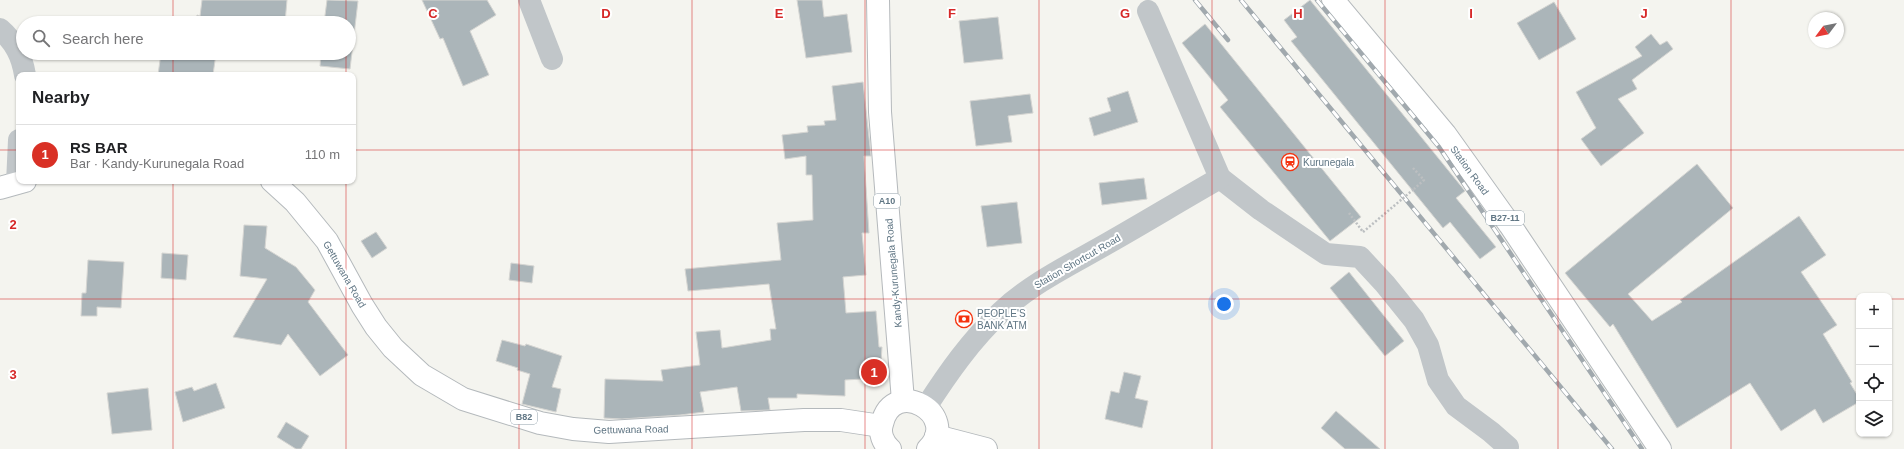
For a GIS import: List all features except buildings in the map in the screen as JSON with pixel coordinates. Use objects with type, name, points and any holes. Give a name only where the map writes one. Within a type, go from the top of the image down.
[{"type":"main road","name":"Kandy-Kurunegala Road","points":[[878,0],[880,112],[903,401]]},
{"type":"main road","name":"Station Road","points":[[1333,0],[1445,134],[1510,225],[1660,449]]},
{"type":"main road","name":"Gettuwana Road","points":[[275,184],[295,202],[327,241],[362,305],[376,327],[393,348],[422,375],[463,399],[540,422],[573,428],[609,432],[804,420],[841,420],[881,426]]},
{"type":"main road","points":[[890,449],[884,441],[881,426],[885,413],[903,401],[918,402],[926,407],[935,420],[932,443],[986,449]]},
{"type":"street","points":[[529,0],[552,59]]},
{"type":"street","points":[[1148,11],[1220,178],[1261,210],[1326,254],[1360,257],[1385,284],[1414,320],[1428,345],[1438,380],[1456,406],[1491,432],[1508,447]]},
{"type":"street","points":[[0,30],[10,38],[16,48]]},
{"type":"street","points":[[23,60],[25,72]]},
{"type":"street","points":[[14,184],[16,166]]},
{"type":"street","name":"Station Shortcut Road","points":[[926,407],[950,369],[975,338],[1001,312],[1025,292],[1054,272],[1134,229],[1220,178]]},
{"type":"path","points":[[1349,213],[1363,232],[1424,180],[1413,168]]},
{"type":"railway","points":[[1195,0],[1228,40]]},
{"type":"railway","points":[[1241,0],[1612,449]]},
{"type":"railway","points":[[1317,0],[1439,147],[1642,449]]},
{"type":"place","name":"Kurunegala","points":[[1290,162]]},
{"type":"place","name":"PEOPLE'S BANK ATM","points":[[964,319]]},
{"type":"place","name":"RS BAR","points":[[874,372]]}]
